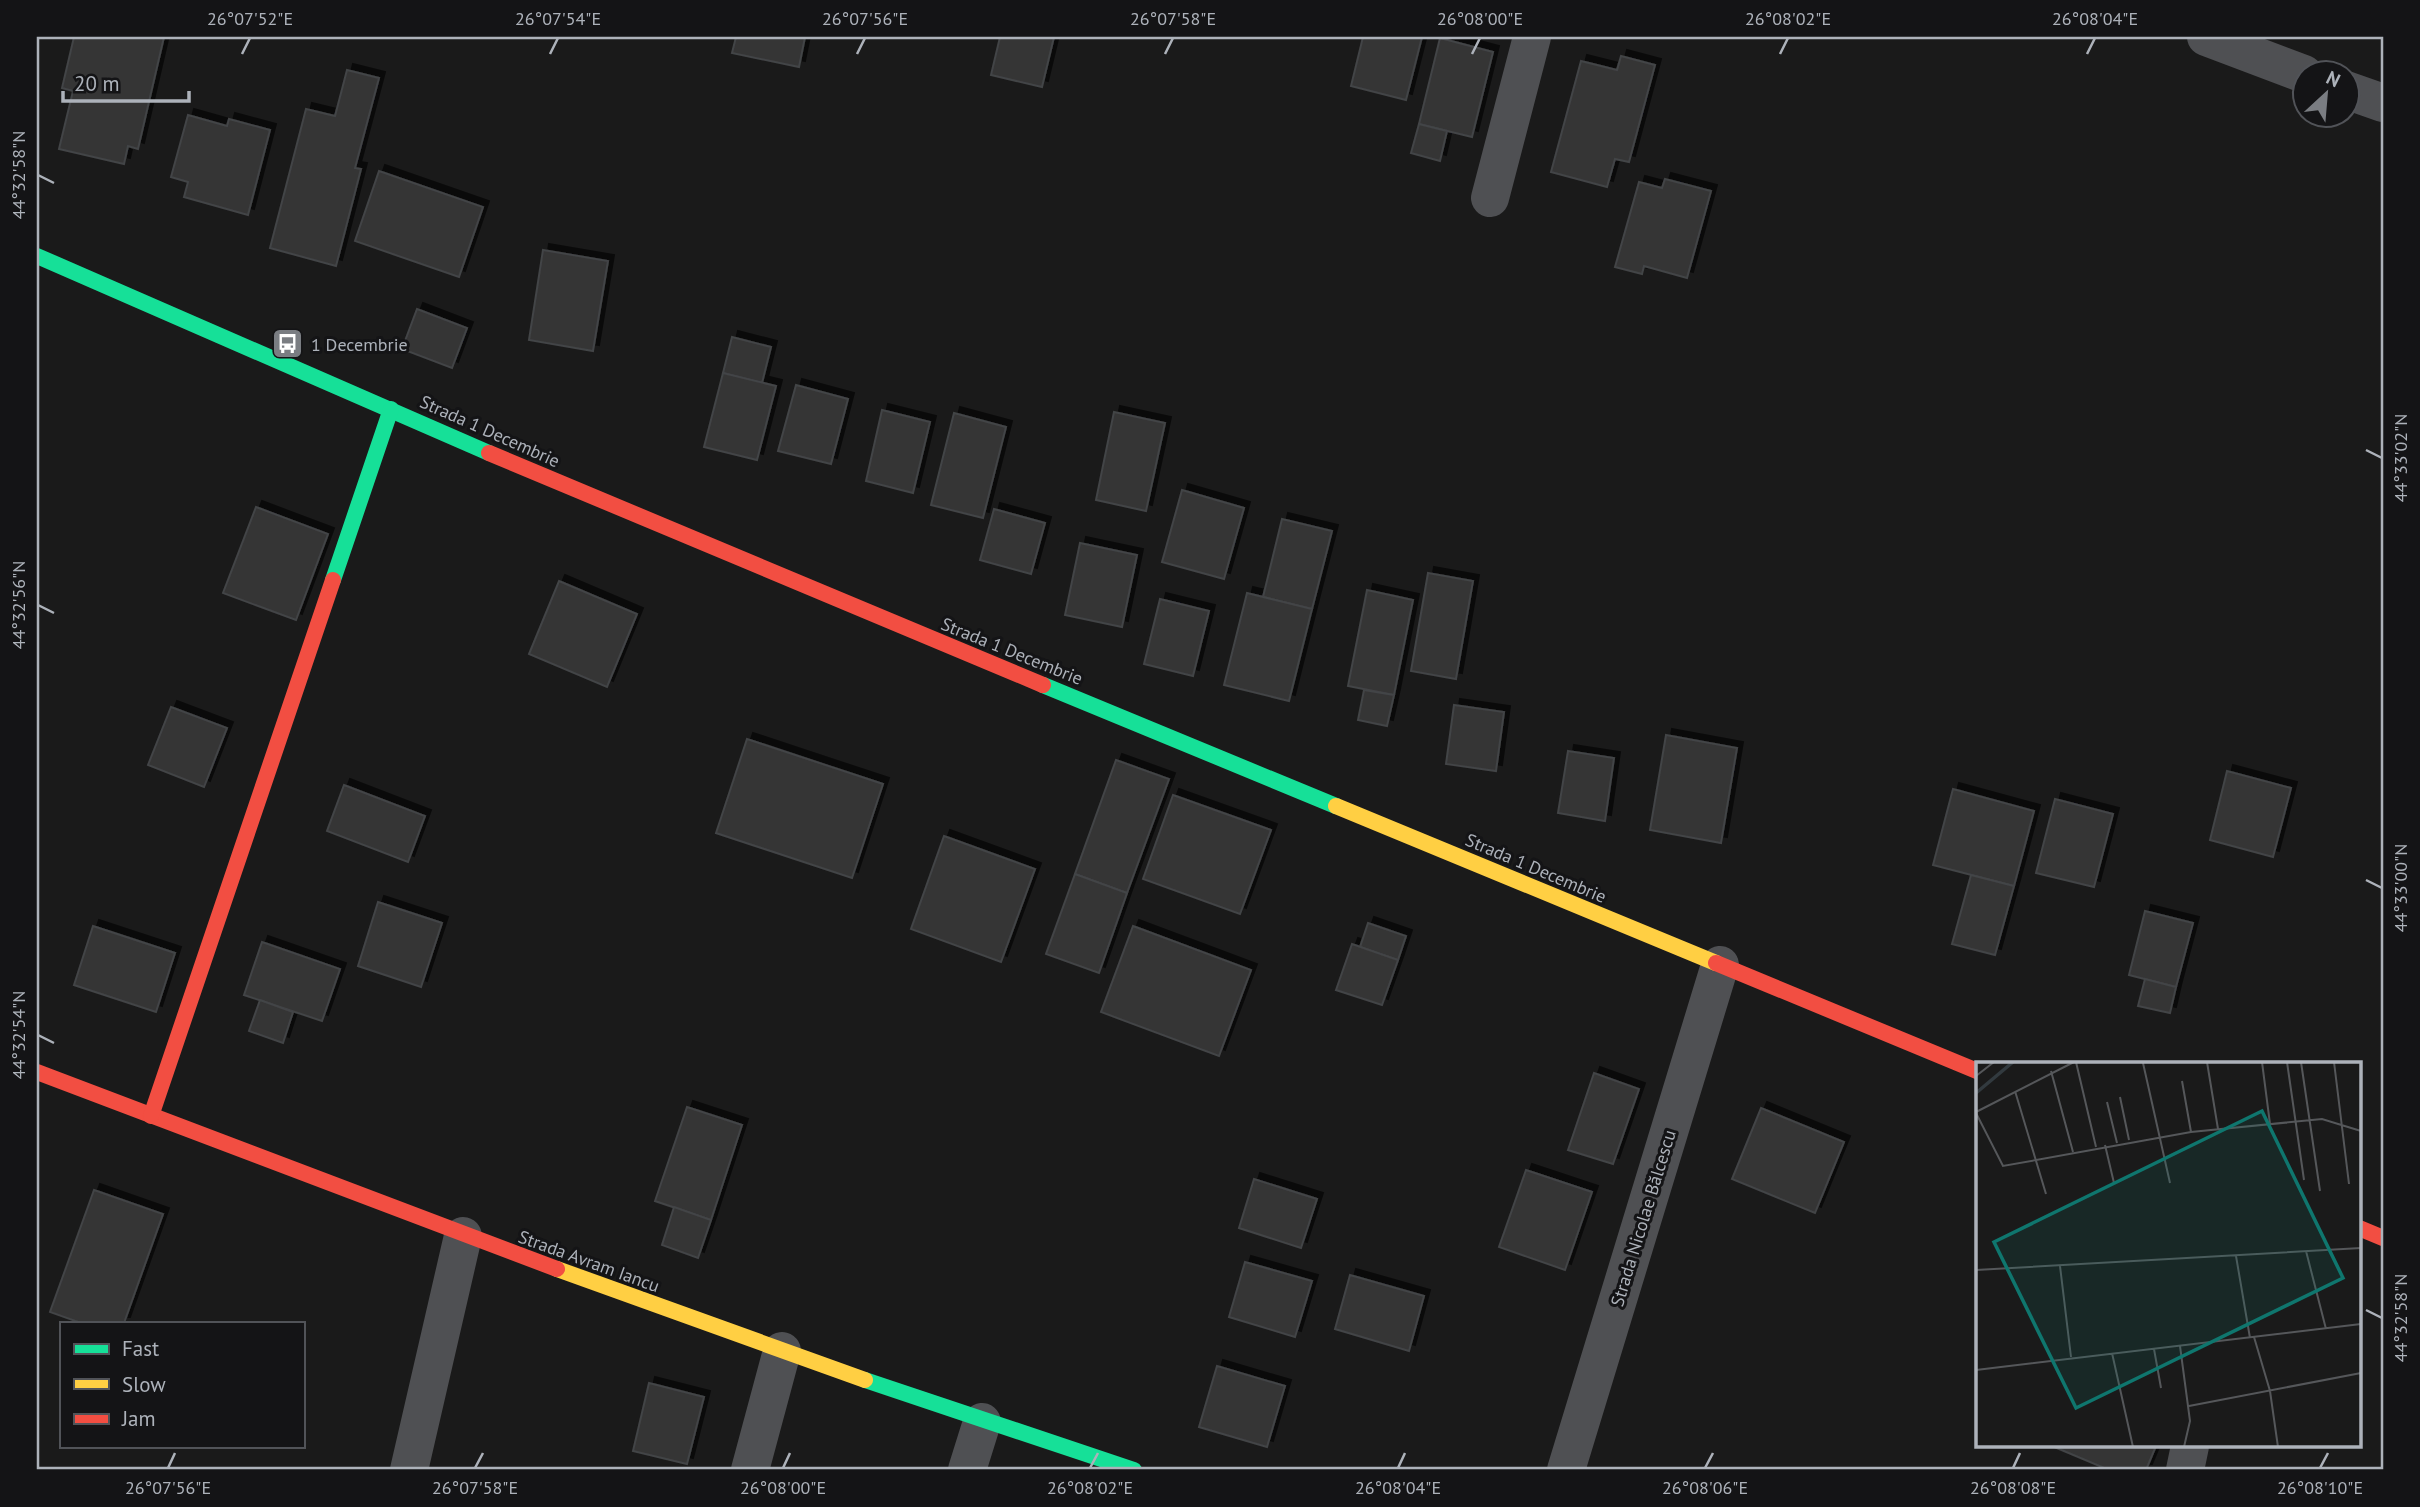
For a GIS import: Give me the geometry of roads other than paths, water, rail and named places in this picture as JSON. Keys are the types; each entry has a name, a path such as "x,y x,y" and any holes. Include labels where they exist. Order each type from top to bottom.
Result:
{"main road":[{"name":"Strada 1 Decembrie","path":"37,256 803,586 1976,1071"},
{"path":"151,1116 391,409"},
{"name":"Strada Avram Iancu","path":"37,1072 463,1236 982,1422 1134,1470"},
{"path":"2360,1228 2383,1238"}],"street":[{"path":"1490,198 1532,37"},
{"path":"2206,37 2290,68"},
{"path":"2360,95 2383,103"},
{"name":"Strada Nicolae Bălcescu","path":"1566,1470 1720,965"},
{"path":"410,1470 463,1236"},
{"path":"750,1470 782,1351"},
{"path":"967,1470 982,1422"},
{"path":"2185,1470 2190,1448"}],"place":[{"name":"1 Decembrie","path":"288,344"}]}
